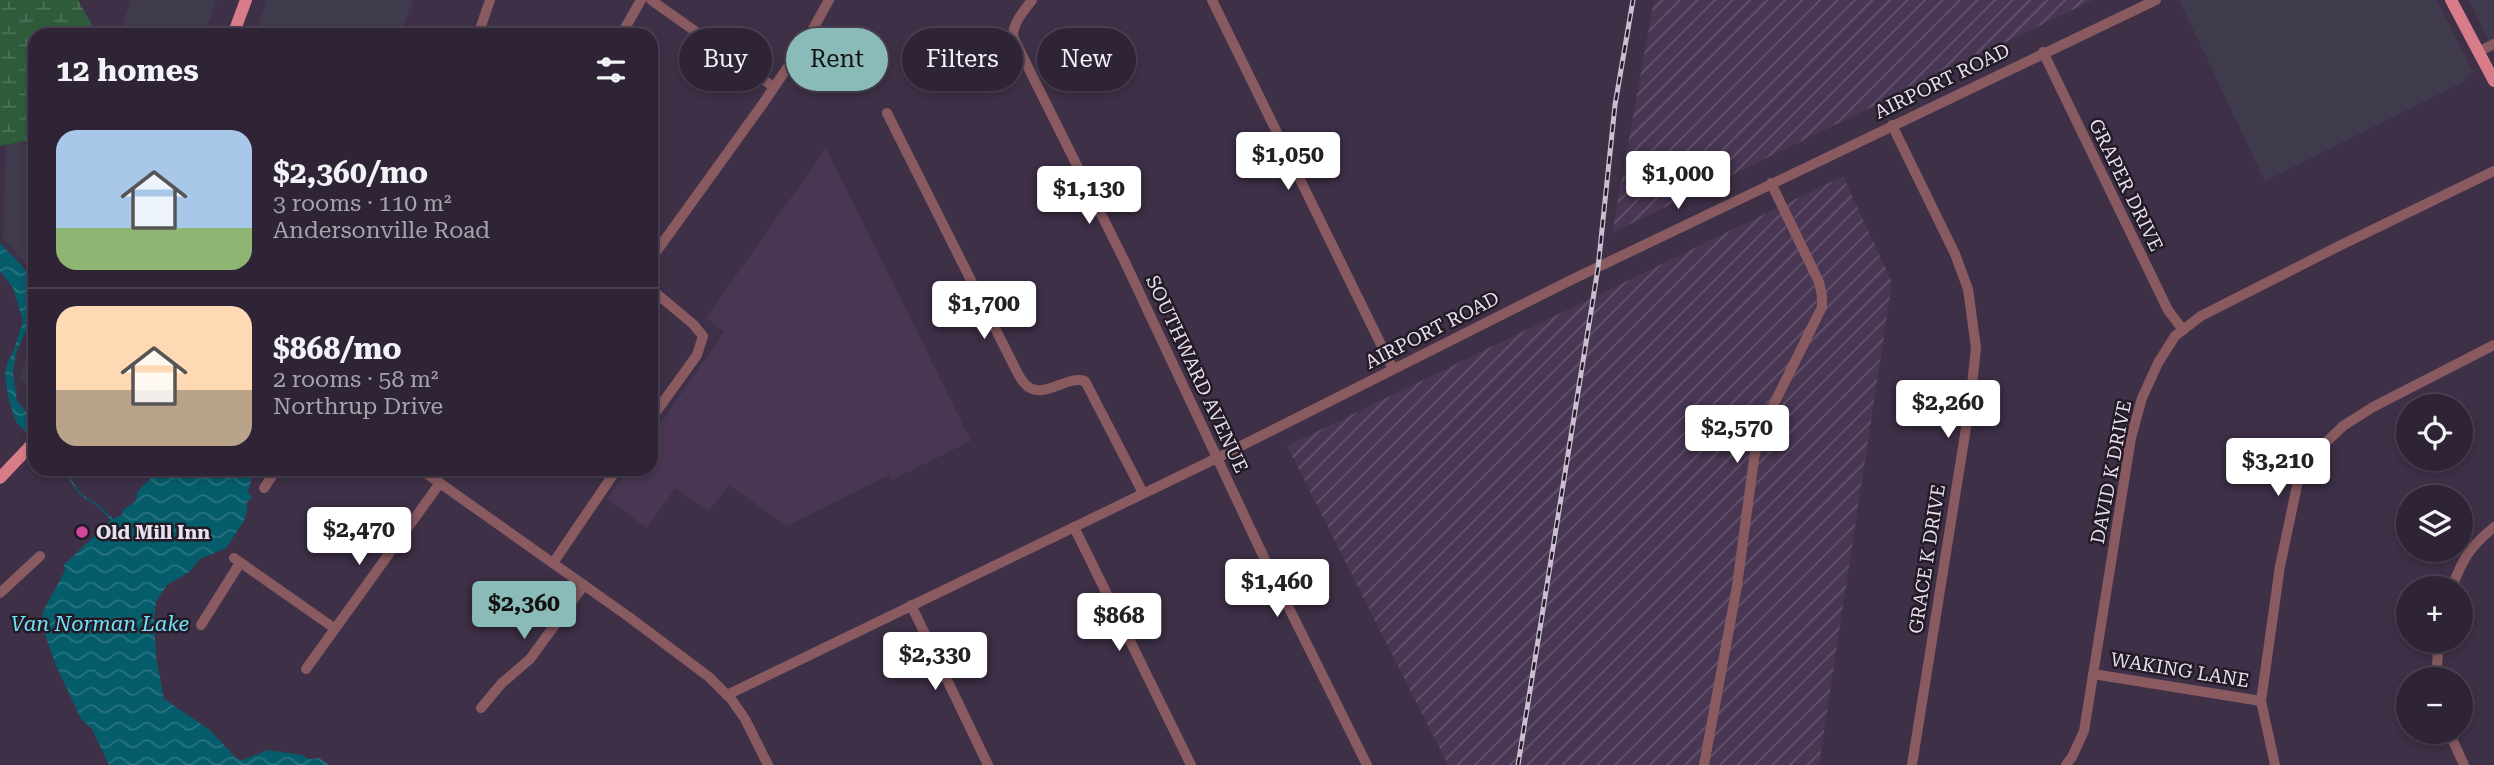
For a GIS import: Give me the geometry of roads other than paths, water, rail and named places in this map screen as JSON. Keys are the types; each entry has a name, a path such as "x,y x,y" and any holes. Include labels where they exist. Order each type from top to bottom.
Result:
{"main road":[{"path":"236,28 246,0"},
{"path":"2451,0 2494,81"},
{"path":"0,478 28,449"}],"street":[{"path":"480,28 490,0"},
{"path":"625,28 641,0"},
{"path":"650,0 774,87"},
{"path":"658,249 809,36 829,0"},
{"name":"SOUTHWARD AVENUE","path":"1032,0 1018,18 1013,37 1124,260 1367,765"},
{"path":"1212,0 1393,369"},
{"name":"AIRPORT ROAD","path":"727,695 1217,458 1771,183 2156,0"},
{"path":"2478,52 2494,44"},
{"name":"GRAPER DRIVE","path":"2043,52 2168,310 2183,330"},
{"path":"887,113 1025,384 1034,390 1042,391 1066,381 1085,381 1143,493"},
{"name":"GRACE K DRIVE","path":"1892,125 1963,272 1973,317 1976,348 1970,402 1912,765"},
{"name":"DAVID K DRIVE","path":"2066,765 2084,732 2131,438 2142,398 2158,363 2175,336 2219,306 2494,171"},
{"path":"1704,765 1737,586 1760,432 1822,307 1819,282 1771,183"},
{"path":"658,295 693,324 703,336 697,355 658,409"},
{"path":"2275,765 2261,701 2280,566 2298,481 2312,458 2343,426 2373,407 2494,345"},
{"path":"264,488 272,476"},
{"path":"430,476 709,677 745,719 768,765"},
{"path":"553,563 612,476"},
{"path":"306,669 440,483"},
{"path":"1074,527 1191,765"},
{"path":"2456,576 2462,559 2476,542 2494,527"},
{"path":"0,593 40,556"},
{"path":"201,625 237,561 334,628"},
{"path":"481,708 502,683 530,659 584,585"},
{"path":"911,606 988,765"},
{"name":"WAKING LANE","path":"2093,674 2261,701"},
{"path":"2454,744 2464,765"}],"water":[{"path":"0,243 28,274 28,327 16,352 13,373 17,401 28,414 28,434 16,422 5,375 23,321 13,288 0,271"},
{"name":"Van Norman Lake","path":"67,476 81,494 101,507 113,519 123,514 122,511 136,501 137,492 153,476 252,476 248,492 252,497 247,502 244,521 226,548 200,559 189,572 167,585 156,601 156,657 164,699 210,730 237,759 243,760 268,750 302,755 309,759 319,758 329,765 109,765 92,729 81,719 55,663 41,623 43,611 65,571 64,565 111,520 100,508 80,495"}],"railway":[{"path":"1518,765 1598,268 1615,105 1633,0"}],"place":[{"name":"Old Mill Inn","path":"82,532"}]}
